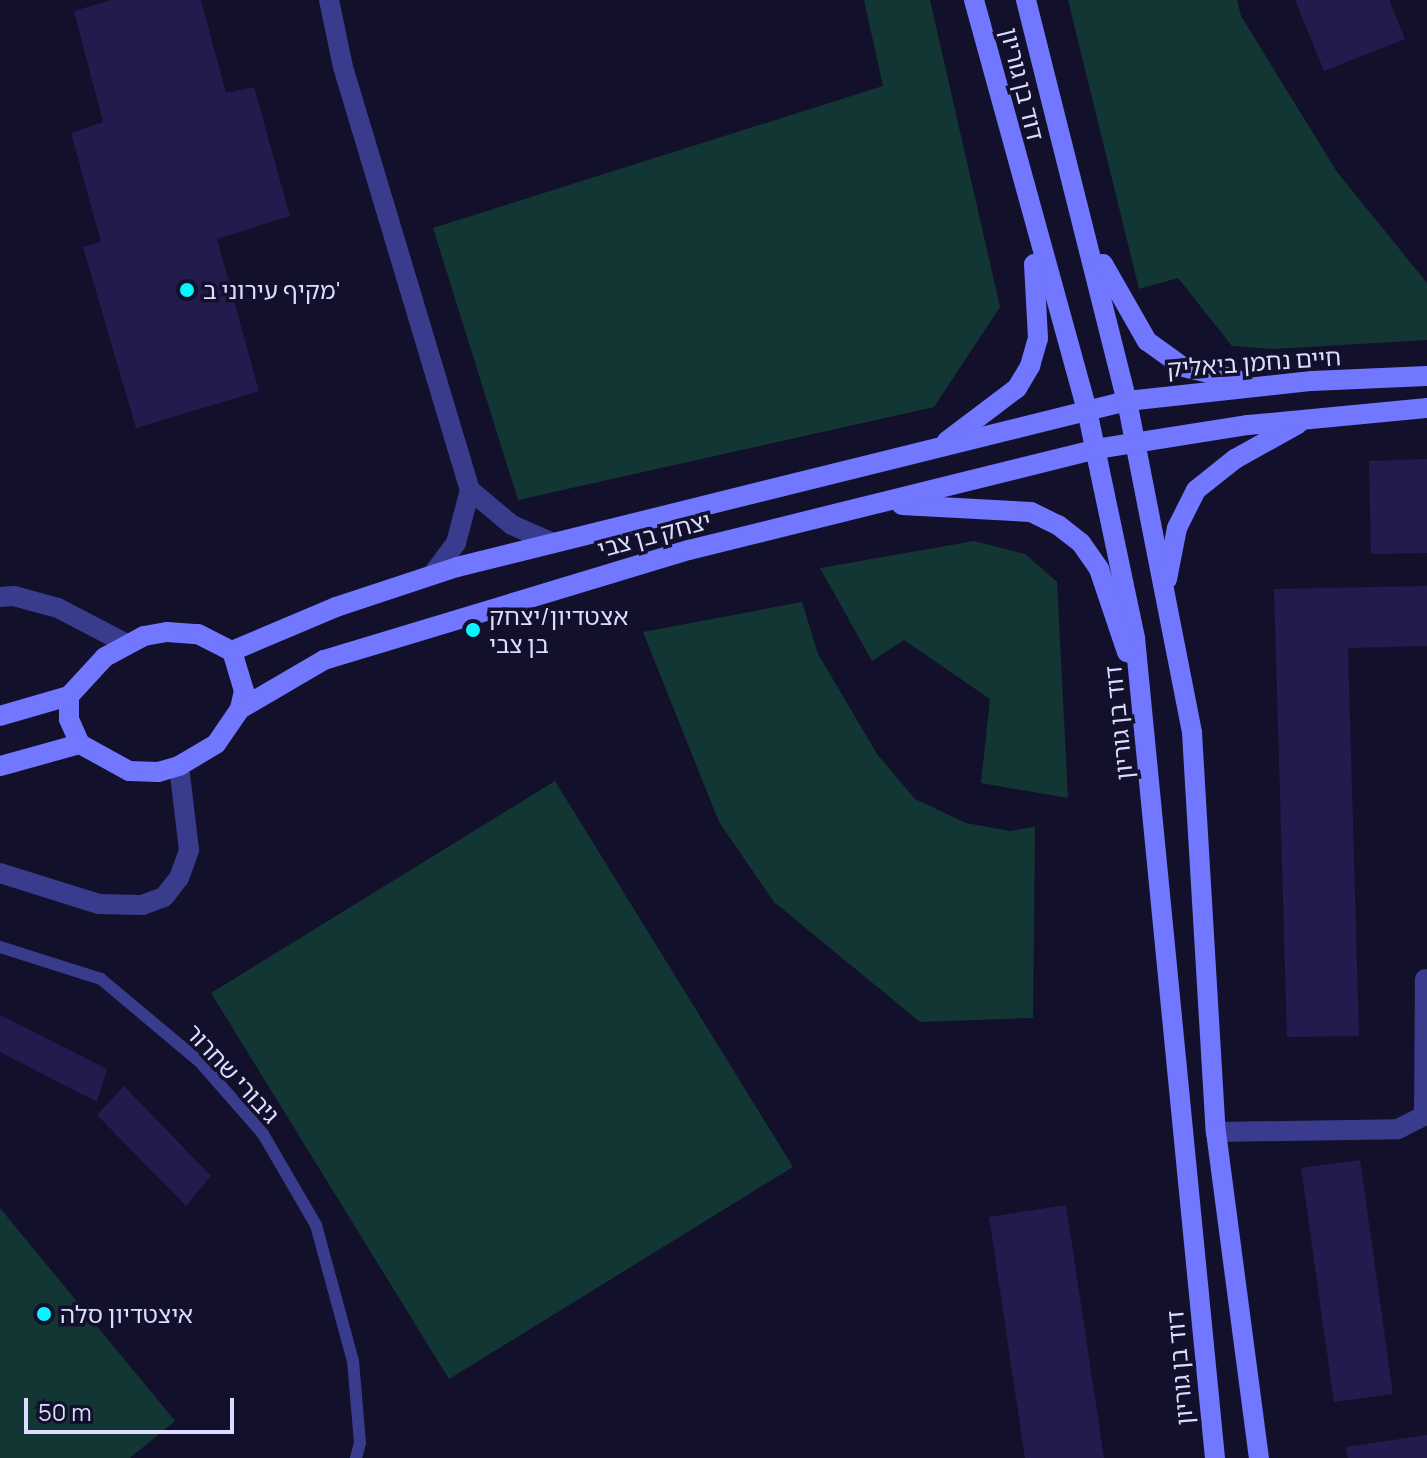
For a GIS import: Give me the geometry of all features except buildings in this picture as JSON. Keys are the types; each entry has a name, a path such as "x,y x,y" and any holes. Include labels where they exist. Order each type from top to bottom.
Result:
{"main road":[{"name":"דוד בן גוריון","path":"974,0 1023,191 1087,410 1135,638 1215,1458"},
{"name":"דוד בן גוריון","path":"1026,0 1127,401 1192,733 1216,1132 1259,1458"},
{"path":"938,448 1017,388 1030,366 1038,338 1037,285 1023,191"},
{"path":"1082,217 1128,315 1163,355 1208,375 1312,381"},
{"name":"חיים נחמן ביאליק","path":"1087,410 1127,401 1312,381 1427,376"},
{"path":"1096,449 1308,418 1427,408"},
{"name":"יצחק בן צבי","path":"232,651 432,575 1087,410"},
{"path":"1165,587 1177,528 1196,490 1235,459 1308,418"},
{"name":"יצחק בן צבי","path":"240,709 324,660 405,633 689,550 1096,449"},
{"path":"882,504 1031,512 1058,525 1081,543 1099,569 1142,695"},
{"path":"167,632 198,634 232,651 244,691 240,709 216,744 179,766 129,771 80,744 69,719 69,696 84,675 127,644 167,632"},
{"path":"0,716 69,696"},
{"path":"0,766 80,744"}],"street":[{"path":"329,0 343,67 470,490 456,543 432,575"},
{"path":"470,490 512,525 553,543"},
{"path":"0,597 14,596 58,608 127,644"},
{"path":"0,873 99,904 142,905 164,897 179,878 189,850 179,766"},
{"path":"1216,1132 1398,1129 1424,1116 1425,979"}],"lane":[{"name":"גיבורי שחרור","path":"0,947 101,979 200,1062 263,1134 316,1225 353,1361 360,1443 356,1458"}],"green space":[{"path":"864,0 930,0 1000,307 934,407 518,500 433,228 883,86"},
{"path":"1068,0 1237,0 1241,16 1337,172 1427,283 1427,340 1272,349 1232,346 1178,278 1139,289"},
{"path":"974,541 1025,554 1057,582 1068,798 981,783 990,699 904,640 872,661 820,568"},
{"path":"802,602 818,654 877,754 915,799 966,823 1010,831 1035,827 1033,1018 920,1022 774,902 719,822 643,632"},
{"path":"555,781 793,1167 449,1379 211,993"},
{"name":"איצטדיון סלה","path":"0,1208 175,1421 130,1458 0,1458"}],"place":[{"name":"מקיף עירוני ב'","path":"187,290"},
{"name":"אצטדיון/יצחק בן צבי","path":"473,630"},
{"name":"איצטדיון סלה","path":"44,1314"}]}
